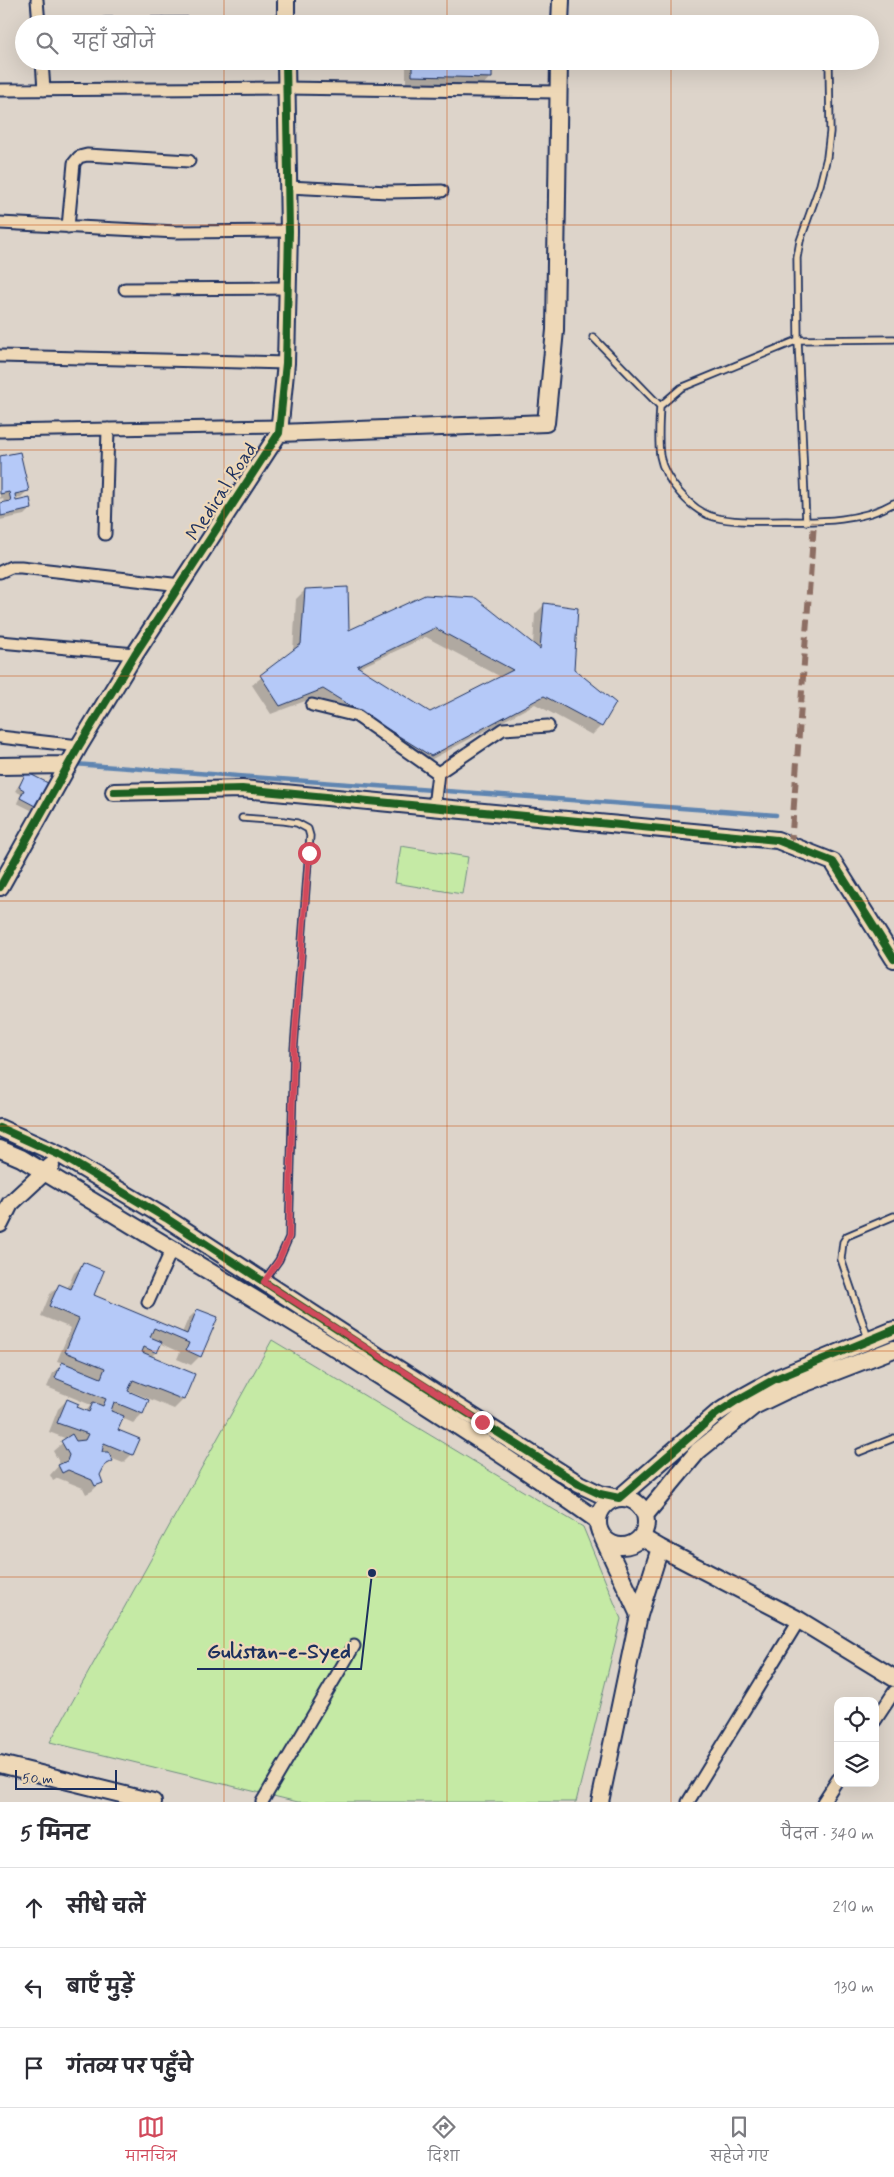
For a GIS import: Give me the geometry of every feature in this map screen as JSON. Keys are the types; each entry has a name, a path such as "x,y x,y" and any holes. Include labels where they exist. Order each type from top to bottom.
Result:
{"street":[{"path":"37,0 38,15"},
{"path":"286,0 286,15"},
{"path":"560,15 561,0"},
{"path":"43,70 44,90"},
{"name":"Medical Road","path":"0,887 67,766 135,654 280,429 286,364 289,231 286,70"},
{"path":"0,431 108,428 280,429 546,423 555,330 559,70"},
{"path":"0,90 287,88 558,92"},
{"path":"68,227 74,163 79,157 87,155 127,156 189,161"},
{"path":"288,187 388,192 442,191"},
{"path":"0,223 177,232 289,231"},
{"path":"125,289 287,288"},
{"path":"0,356 286,364"},
{"path":"105,534 108,428"},
{"path":"0,572 11,567 21,567 181,584"},
{"path":"0,642 135,654"},
{"path":"312,706 357,716 438,773"},
{"path":"434,807 438,773 503,728 548,726"},
{"path":"0,737 79,746"},
{"path":"0,766 67,766"},
{"path":"114,792 242,789 777,840 833,862 894,959"},
{"path":"0,1128 62,1156 166,1218 579,1484 600,1494 630,1499 637,1504 645,1515 646,1524 641,1537 636,1542 621,1547 614,1546 603,1538"},
{"path":"0,1149 44,1172 172,1249 472,1436 597,1520"},
{"path":"0,1224 10,1204 62,1156"},
{"path":"148,1302 172,1249"},
{"path":"639,1615 598,1528 597,1520 605,1505 619,1498 716,1414 739,1399 775,1379 894,1330"},
{"path":"645,1515 698,1451 754,1406 785,1390 894,1349"},
{"path":"472,1436 482,1422"},
{"path":"641,1537 799,1620 894,1678"},
{"path":"600,1802 639,1615 660,1548"},
{"path":"688,1802 799,1620"},
{"path":"262,1802 354,1646"},
{"path":"879,1715 894,1692"},
{"path":"0,1764 116,1798 152,1802"},
{"path":"823,1802 834,1785"}],"lane":[{"path":"806,522 798,340 797,258 800,241 820,185 827,157 830,132 829,70"},
{"path":"593,337 660,406 660,457 670,479 694,507 713,517 734,520 825,522 883,509 894,503"},
{"path":"660,406 681,388 798,340 894,339"},
{"path":"242,818 297,823 308,829 310,836 294,1048 289,1237 279,1260 264,1282"},
{"path":"869,1340 841,1259 843,1242 847,1236 894,1216"},
{"path":"859,1452 894,1438"}],"green space":[{"path":"401,846 468,857 462,894 395,883"},
{"path":"272,1340 583,1527 621,1619 576,1802 298,1802 50,1742"}],"building":[{"path":"412,70 492,70 492,78 412,76"},
{"path":"20,452 29,491 15,494 16,501 30,498 32,509 1,516 0,503 11,501 9,492 0,494 0,456"},
{"path":"348,587 349,630 425,595 476,598 540,649 544,603 578,608 574,669 616,703 602,727 544,696 431,756 323,689 280,706 260,675 301,644 305,589","holes":["435,628 513,670 430,712 357,666"]},
{"path":"26,772 48,783 37,807 20,798 24,790 19,787"},
{"path":"83,1262 104,1271 94,1295 187,1334 197,1309 218,1317 201,1357 186,1350 189,1343 154,1328 150,1337 162,1342 157,1353 144,1347 142,1352 195,1374 184,1400 133,1380 128,1391 149,1400 143,1414 114,1402 111,1411 124,1416 118,1430 140,1439 133,1455 104,1443 102,1452 108,1452 113,1461 105,1465 100,1475 103,1483 95,1486 92,1480 68,1470 62,1473 58,1465 67,1461 69,1455 61,1441 72,1434 76,1441 85,1440 88,1434 57,1423 67,1399 79,1404 77,1407 89,1412 93,1402 103,1406 106,1399 55,1378 62,1362 101,1378 105,1368 65,1352 79,1319 49,1306 59,1284 71,1289"}],"waterway":[{"path":"74,764 776,815"}],"marked path":[{"path":"791,846 814,522"}],"cycle path":[{"path":"0,887 79,746 135,654 279,433 286,363 289,231 286,70"},
{"path":"114,792 242,789 777,840 833,862 894,959"},
{"path":"0,1128 62,1156 166,1218 387,1362 579,1484 600,1494 619,1498 716,1414 739,1399 775,1379 894,1330"}],"place":[{"name":"Gulistan-e-Syed","path":"372,1573"}],"route":[{"path":"309,853 294,1048 289,1237 279,1260 264,1282 482,1422"}]}
